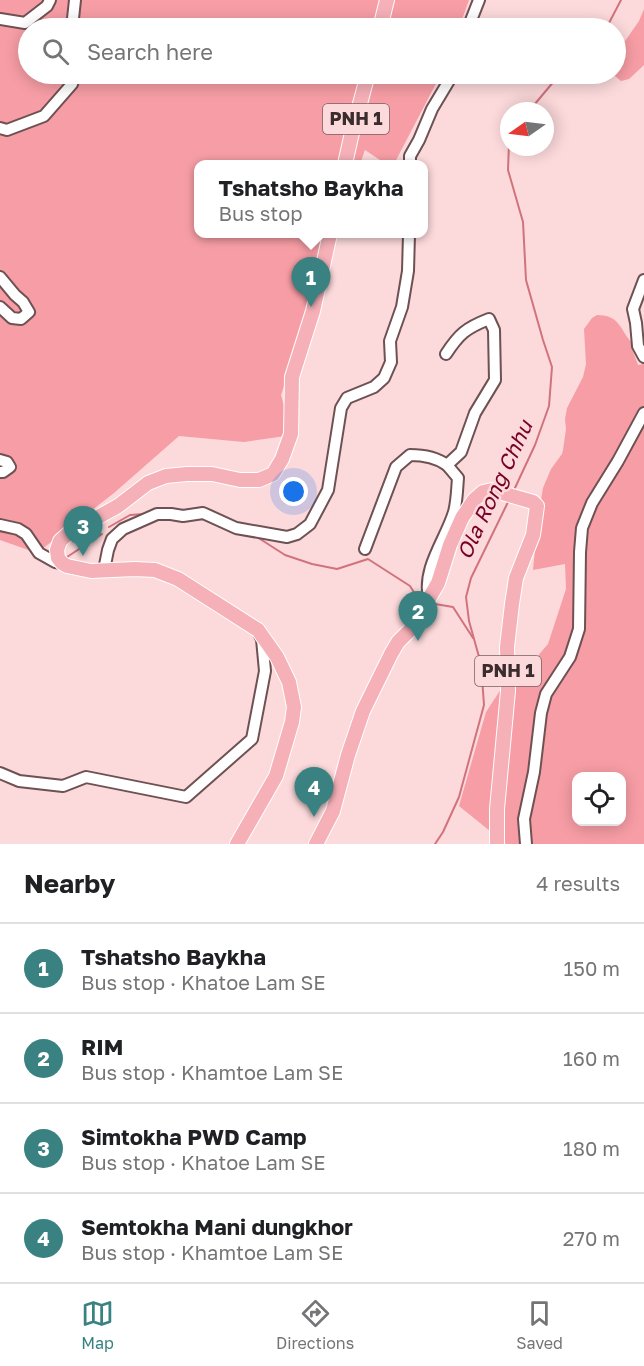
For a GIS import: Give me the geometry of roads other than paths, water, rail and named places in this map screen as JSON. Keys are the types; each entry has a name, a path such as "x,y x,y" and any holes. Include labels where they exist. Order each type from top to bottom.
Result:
{"main road":[{"path":"382,18 387,0"},
{"name":"PNH 1","path":"346,160 365,84"},
{"path":"237,844 276,776 292,722 294,707 289,682 277,657 258,630 178,579 155,570 80,569 62,563 58,558 57,550 60,541 69,533 118,506 148,483 166,476 212,474 240,480 259,480 273,474 282,459 291,434 292,377 313,311 329,238"},
{"name":"PNH 1","path":"316,844 333,811 363,711 391,654 412,628 438,583 450,545 462,518 474,500 483,492 492,490 533,502 537,506 533,535 516,578 507,647 508,691 497,809 497,844"}],"street":[{"path":"31,18 50,0"},
{"path":"73,18 75,0"},
{"path":"472,18 479,0"},
{"path":"0,19 18,22"},
{"path":"0,128 7,130 44,116 72,84"},
{"path":"410,160 432,109 447,84"},
{"path":"104,570 112,539 123,529 157,514 183,516 203,513 236,528 287,537 297,534 310,524 328,490 341,408 347,398 374,387 384,378 391,362 390,341 402,307 408,271 409,238"},
{"path":"0,276 23,302 28,312 21,320 12,318 0,307"},
{"path":"644,280 633,309 644,357"},
{"path":"446,354 458,337 473,325 489,319 494,330 495,380 475,413 461,452 447,465"},
{"path":"526,844 524,819 534,772 541,713 546,694 570,657 579,629 582,528 592,503 644,413"},
{"path":"365,549 396,467 410,454 439,460 447,465 458,478 455,510 431,568 427,591 429,598"},
{"path":"0,460 7,462 10,467 0,472"},
{"path":"0,525 18,529 26,534 39,552 54,562 62,563"},
{"path":"0,773 19,782 63,786 86,777 186,797 252,739 265,671 262,639 258,630"}],"waterway":[{"name":"Ola Rong Chhu","path":"612,18 621,0"},
{"name":"Ola Rong Chhu","path":"537,102 552,84"},
{"name":"Ola Rong Chhu","path":"509,156 508,170 523,222 526,280 552,367 549,406 535,445 514,490"},
{"name":"Ola Rong Chhu","path":"435,844 459,797 484,705 481,664 469,621 466,597 471,578 509,500"},
{"path":"109,527 130,515 145,514"},
{"path":"64,559 102,534"},
{"path":"257,537 285,555 337,569 368,559 410,586 420,602"},
{"path":"435,604 453,607 473,638"}],"place":[{"name":"Tshatsho Baykha","path":"311,307"},
{"name":"Simtokha PWD Camp","path":"83,556"},
{"name":"RIM","path":"418,641"},
{"name":"Semtokha Mani dungkhor","path":"314,817"}]}
